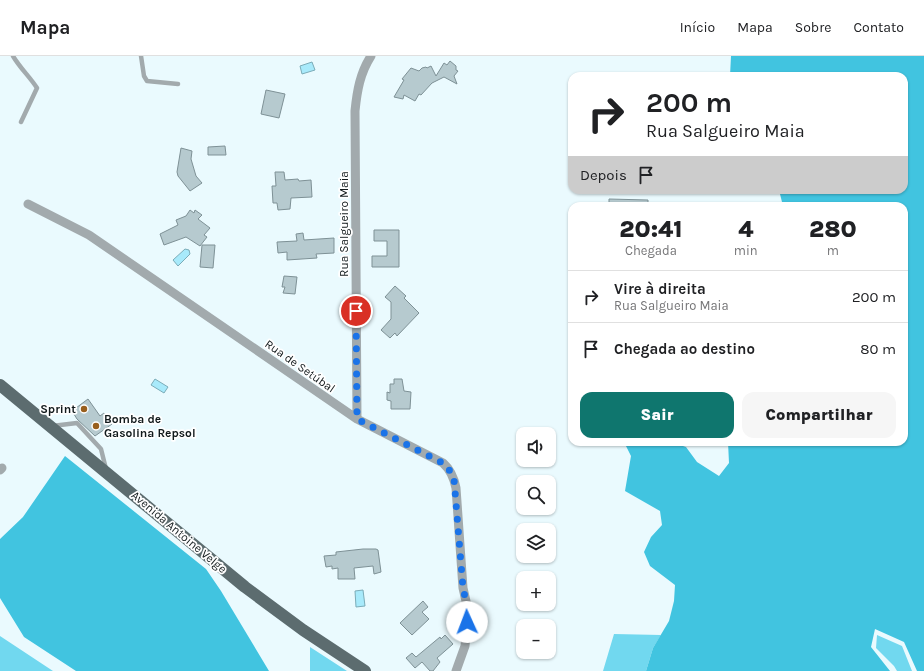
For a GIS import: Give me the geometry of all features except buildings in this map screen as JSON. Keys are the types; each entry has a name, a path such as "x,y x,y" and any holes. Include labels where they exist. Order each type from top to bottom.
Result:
{"main road":[{"name":"Avenida Antoine Velge","path":"0,385 245,587 303,630 365,671"}],"street":[{"name":"Rua Salgueiro Maia","path":"357,419 355,111 362,74 371,56"},
{"name":"Rua de Setúbal","path":"28,204 89,235 357,419 443,463 451,472 454,479 463,588 468,610 465,646 456,671"}],"lane":[{"path":"13,56 18,65 37,88 21,122"},
{"path":"141,56 144,76 147,81 178,84"},
{"path":"51,426 77,423 101,449 107,472"}],"shaded area":[{"path":"731,56 924,56 924,671 917,671 904,642 875,629 871,647 890,671 646,671 653,648 669,621 674,601 675,585 650,566 644,552 651,537 662,525 660,511 625,491 631,456 626,446 683,446 686,447 697,462 719,476 729,463 728,446 908,446 908,202 782,202 780,194 908,194 908,72 730,72"},
{"path":"312,62 315,70 302,74 300,66"},
{"path":"185,249 189,250 190,254 178,266 173,260"},
{"path":"155,379 168,387 164,393 151,385"},
{"path":"65,456 206,569 221,591 269,671 76,671 24,637 0,598 0,539 23,517"},
{"path":"363,590 365,606 356,607 355,591"},
{"path":"614,634 661,635 653,648 646,671 603,671"},
{"path":"877,635 902,646 912,671 897,671 876,648"},
{"path":"0,636 53,671 0,671"},
{"path":"310,647 347,671 310,671"}],"place":[{"name":"Sprint","path":"84,409"},
{"name":"Bomba de Gasolina Repsol","path":"96,426"}],"route":[{"path":"356,311 357,419 443,463 448,467 454,479 456,488 463,588 468,610 467,622"}]}
